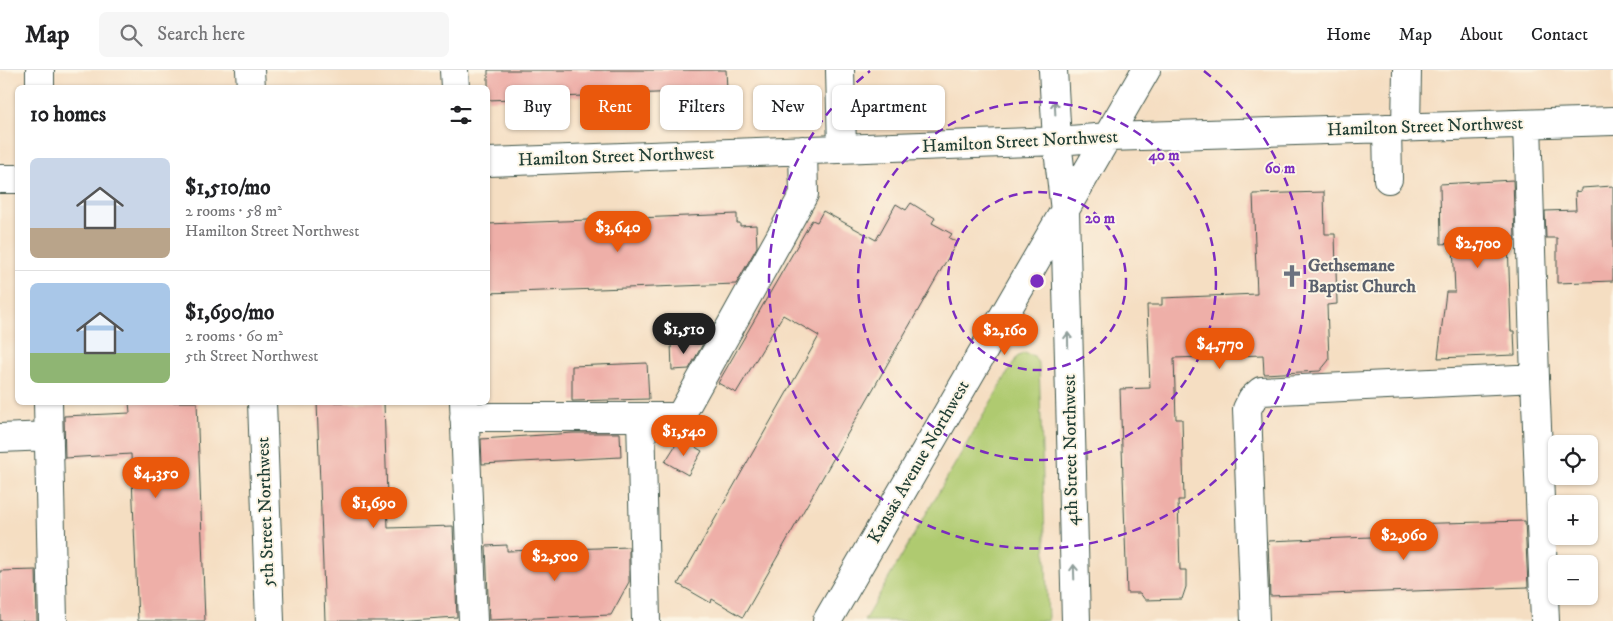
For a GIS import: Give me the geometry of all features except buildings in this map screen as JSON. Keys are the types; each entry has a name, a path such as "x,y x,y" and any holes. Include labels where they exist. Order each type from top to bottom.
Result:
{"street":[{"path":"40,70 40,85"},
{"path":"250,70 251,85"},
{"path":"454,70 455,85"},
{"path":"840,70 842,149"},
{"name":"4th Street Northwest","path":"1053,70 1056,141 1065,211 1076,621"},
{"name":"Kansas Avenue Northwest","path":"827,621 1109,137 1146,70"},
{"path":"1388,180 1407,70"},
{"name":"Hamilton Street Northwest","path":"490,162 1056,141 1109,137 1613,121"},
{"path":"1527,124 1545,621"},
{"path":"473,621 464,410 680,417 804,194 803,150"},
{"path":"0,179 15,178"},
{"path":"1256,621 1247,409 1252,398 1261,391 1535,378"},
{"path":"48,405 53,621"},
{"name":"5th Street Northwest","path":"262,405 270,621"},
{"path":"641,417 646,621"},
{"path":"0,438 49,436"}],"green space":[{"path":"1024,353 1034,356 1039,365 1048,621 864,621 1017,357"}],"place":[{"name":"Gethsemane Baptist Church","path":"1292,276"}]}
